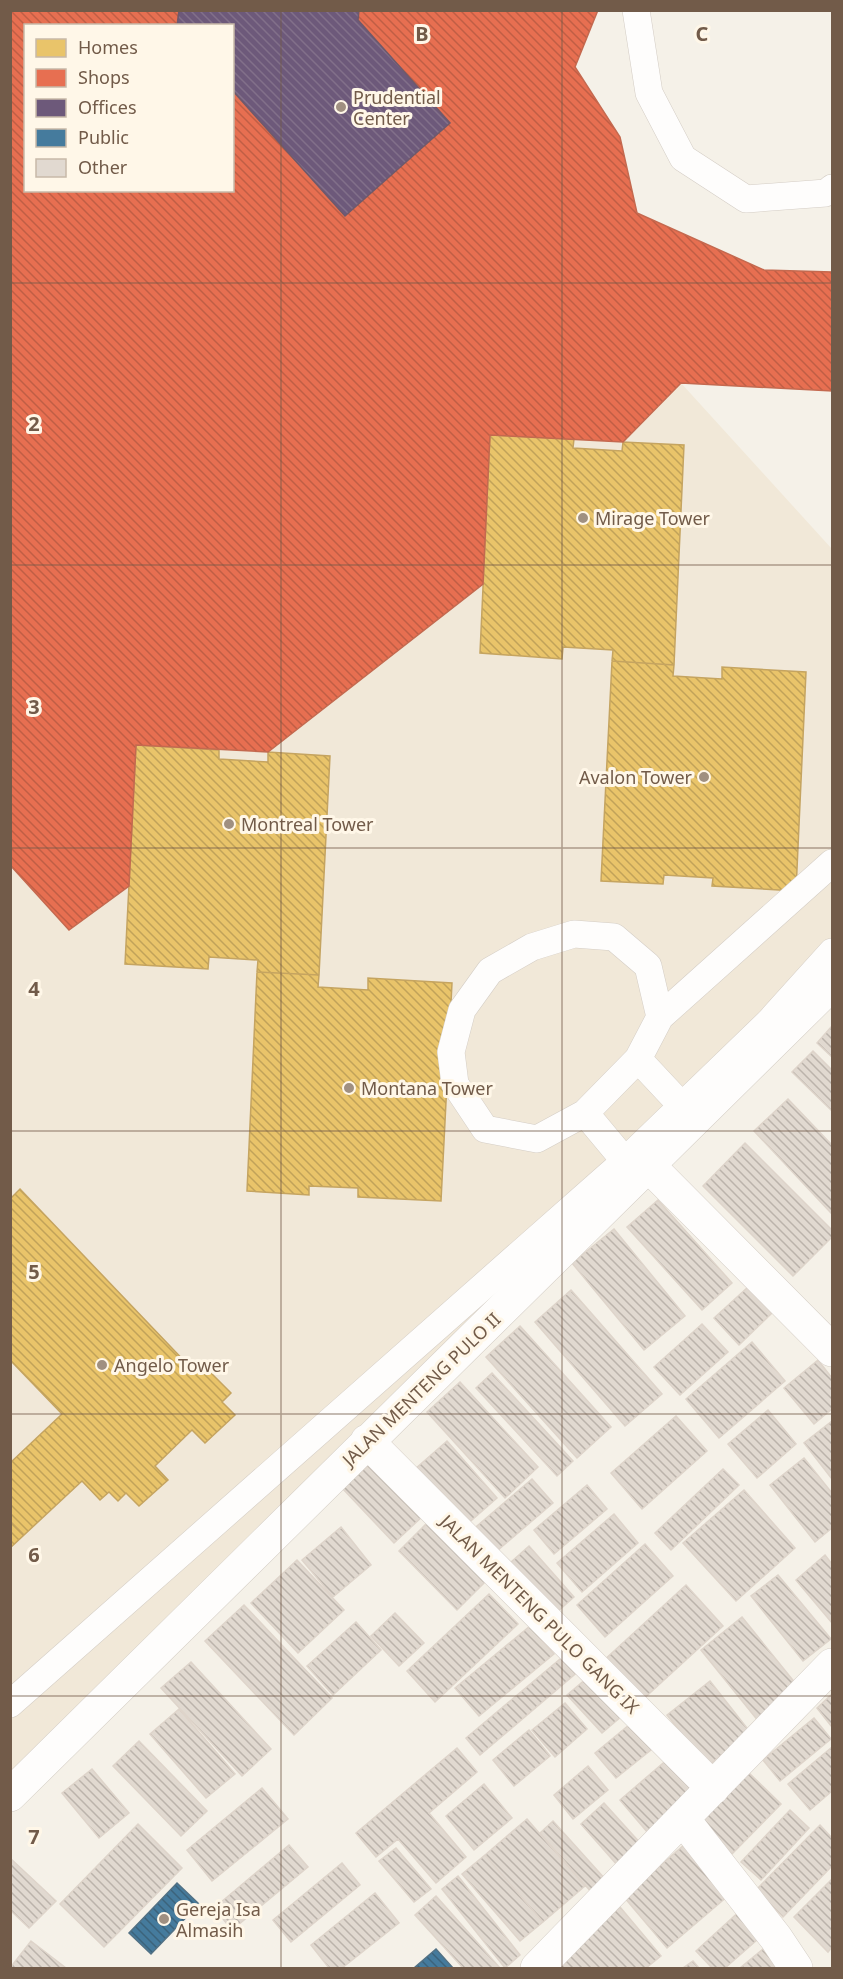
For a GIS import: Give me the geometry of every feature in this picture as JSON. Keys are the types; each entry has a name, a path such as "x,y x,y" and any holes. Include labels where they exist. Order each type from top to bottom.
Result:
{"street":[{"name":"JALAN MENTENG PULO II","path":"10,1795 367,1441 637,1164 832,984"},
{"path":"637,1164 832,1350"},
{"name":"JALAN MENTENG PULO GANG IX","path":"367,1441 713,1788"},
{"path":"539,1968 832,1665"},
{"path":"683,1819 776,1938 796,1968"}],"lane":[{"path":"636,10 649,93 683,158 746,199 826,193 832,188"},
{"path":"660,1017 648,966 614,936 574,934 532,947 490,971 462,1010 451,1052 455,1084 485,1129 537,1139 585,1113 638,1059 660,1017 832,862"},
{"path":"10,1704 637,1164 682,1106 769,1023 832,952"},
{"path":"638,1059 682,1106"},
{"path":"585,1113 637,1164"}],"shaded area":[{"path":"681,383 832,549 832,970 10,1773 10,865 69,930 129,886 136,745 268,752 483,584 490,435"}],"building: Homes":[{"name":"Mirage Tower","path":"490,435 574,439 573,448 622,451 623,442 684,445 674,665 612,661 613,650 563,647 562,659 480,653"},
{"name":"Avalon Tower","path":"612,661 674,665 673,676 722,679 722,667 806,672 796,891 712,886 713,878 664,875 663,884 601,881"},
{"name":"Montreal Tower","path":"136,745 219,750 219,759 268,762 268,752 330,756 319,975 257,972 258,960 209,957 208,969 125,964"},
{"name":"Montana Tower","path":"257,972 319,975 318,987 368,990 368,978 452,983 441,1201 358,1197 358,1188 309,1186 309,1195 247,1191"},
{"name":"Angelo Tower","path":"20,1189 191,1368 199,1361 231,1393 222,1402 235,1415 205,1443 192,1430 155,1466 168,1480 139,1506 126,1493 118,1501 109,1492 100,1500 82,1481 24,1535 10,1521 10,1463 62,1414 10,1360 10,1199"},
{"path":"10,1521 24,1535 10,1548"}],"building: Shops":[{"path":"10,10 598,10 575,67 620,137 637,213 764,270 832,272 832,391 681,383 623,442 490,435 483,584 268,752 136,745 129,886 69,930 10,865"}],"building: Offices":[{"name":"Prudential Center","path":"179,10 359,10 358,20 450,123 345,216 234,92 234,24 177,24"}],"building: Public":[{"name":"Gereja Isa Almasih","path":"177,1883 199,1904 151,1954 129,1933"},
{"path":"436,1949 453,1968 414,1968"}],"building: Other":[{"path":"832,1026 832,1057 817,1043"},
{"path":"813,1051 832,1070 832,1111 792,1072"},
{"path":"788,1099 832,1145 832,1214 754,1131"},
{"path":"745,1143 832,1230 832,1237 793,1276 703,1186"},
{"path":"658,1200 732,1283 702,1310 627,1227"},
{"path":"614,1229 685,1316 644,1350 572,1263"},
{"path":"748,1287 772,1313 739,1345 714,1318"},
{"path":"571,1290 662,1394 625,1426 535,1322"},
{"path":"702,1324 728,1352 680,1395 654,1367"},
{"path":"520,1326 611,1427 577,1458 486,1357"},
{"path":"752,1342 785,1381 719,1438 686,1399"},
{"path":"818,1360 832,1378 832,1409 814,1424 784,1388"},
{"path":"492,1373 573,1461 557,1476 476,1388"},
{"path":"460,1382 538,1467 505,1498 427,1412"},
{"path":"768,1410 796,1444 757,1478 728,1444"},
{"path":"676,1416 707,1451 642,1509 611,1473"},
{"path":"832,1421 832,1479 804,1443"},
{"path":"447,1441 497,1498 465,1526 415,1469"},
{"path":"804,1458 832,1493 832,1528 815,1542 770,1485"},
{"path":"373,1460 424,1515 394,1543 343,1489"},
{"path":"723,1469 739,1485 671,1550 655,1533"},
{"path":"532,1479 553,1503 491,1556 470,1532"},
{"path":"587,1485 607,1509 554,1554 534,1530"},
{"path":"744,1490 795,1548 736,1601 683,1543"},
{"path":"614,1514 638,1543 582,1592 557,1563"},
{"path":"431,1519 489,1578 457,1610 399,1551"},
{"path":"341,1527 371,1565 333,1597 302,1560"},
{"path":"645,1544 673,1576 605,1637 577,1605"},
{"path":"529,1546 574,1597 547,1621 502,1570"},
{"path":"825,1555 832,1564 832,1623 796,1580"},
{"path":"297,1560 344,1610 298,1653 251,1603"},
{"path":"778,1575 831,1639 803,1661 751,1596"},
{"path":"686,1585 723,1626 639,1703 602,1662"},
{"path":"489,1594 518,1624 435,1702 407,1671"},
{"path":"244,1605 332,1698 294,1735 205,1641"},
{"path":"395,1613 424,1643 399,1666 371,1636"},
{"path":"742,1617 800,1689 759,1722 701,1650"},
{"path":"356,1622 381,1650 333,1695 307,1666"},
{"path":"530,1626 554,1654 479,1716 455,1688"},
{"path":"566,1654 580,1670 480,1755 466,1738"},
{"path":"191,1662 271,1749 242,1776 161,1688"},
{"path":"587,1678 622,1716 602,1733 567,1695"},
{"path":"710,1681 750,1732 708,1766 667,1715"},
{"path":"832,1694 832,1727 817,1708"},
{"path":"565,1703 587,1729 555,1757 532,1730"},
{"path":"179,1709 235,1774 206,1798 150,1734"},
{"path":"814,1718 831,1739 780,1781 763,1760"},
{"path":"635,1720 656,1746 616,1778 595,1753"},
{"path":"529,1730 550,1756 514,1786 493,1760"},
{"path":"139,1741 207,1811 181,1836 113,1766"},
{"path":"832,1747 832,1791 810,1810 788,1784"},
{"path":"457,1748 477,1772 429,1813 466,1857 436,1883 398,1839 376,1857 356,1833"},
{"path":"669,1758 698,1792 648,1833 620,1800"},
{"path":"588,1766 608,1790 573,1819 554,1795"},
{"path":"92,1769 129,1813 99,1838 62,1793"},
{"path":"748,1772 781,1804 732,1854 700,1822"},
{"path":"484,1784 512,1818 474,1850 446,1816"},
{"path":"262,1788 288,1819 212,1881 187,1850"},
{"path":"604,1803 642,1845 618,1866 581,1824"},
{"path":"790,1810 809,1828 761,1880 741,1862"},
{"path":"527,1819 585,1886 543,1922 485,1855"},
{"path":"553,1821 606,1880 592,1893 540,1833"},
{"path":"138,1824 182,1868 104,1947 60,1904"},
{"path":"820,1825 832,1838 832,1866 783,1917 756,1890"},
{"path":"692,1838 735,1890 667,1948 624,1897"},
{"path":"289,1845 308,1867 232,1930 214,1908"},
{"path":"396,1848 431,1889 414,1902 379,1861"},
{"path":"485,1855 543,1922 520,1941 462,1874"},
{"path":"10,1858 56,1901 29,1928 10,1910"},
{"path":"342,1863 360,1885 291,1942 273,1920"},
{"path":"458,1876 520,1955 505,1968 442,1889"},
{"path":"832,1879 832,1947 828,1952 794,1917"},
{"path":"375,1893 399,1923 342,1968 329,1968 311,1945"},
{"path":"436,1896 500,1968 463,1968 415,1915"},
{"path":"620,1907 661,1956 646,1968 562,1968 555,1960"},
{"path":"743,1908 765,1933 725,1968 712,1968 696,1951"},
{"path":"31,1941 66,1968 10,1968"},
{"path":"763,1949 779,1968 740,1968"},
{"path":"693,1961 699,1968 683,1968"}],"place":[{"name":"Prudential Center","path":"341,107"},
{"name":"Mirage Tower","path":"583,518"},
{"name":"Avalon Tower","path":"704,777"},
{"name":"Montreal Tower","path":"229,824"},
{"name":"Montana Tower","path":"349,1088"},
{"name":"Angelo Tower","path":"102,1365"},
{"name":"Gereja Isa Almasih","path":"164,1919"}]}
